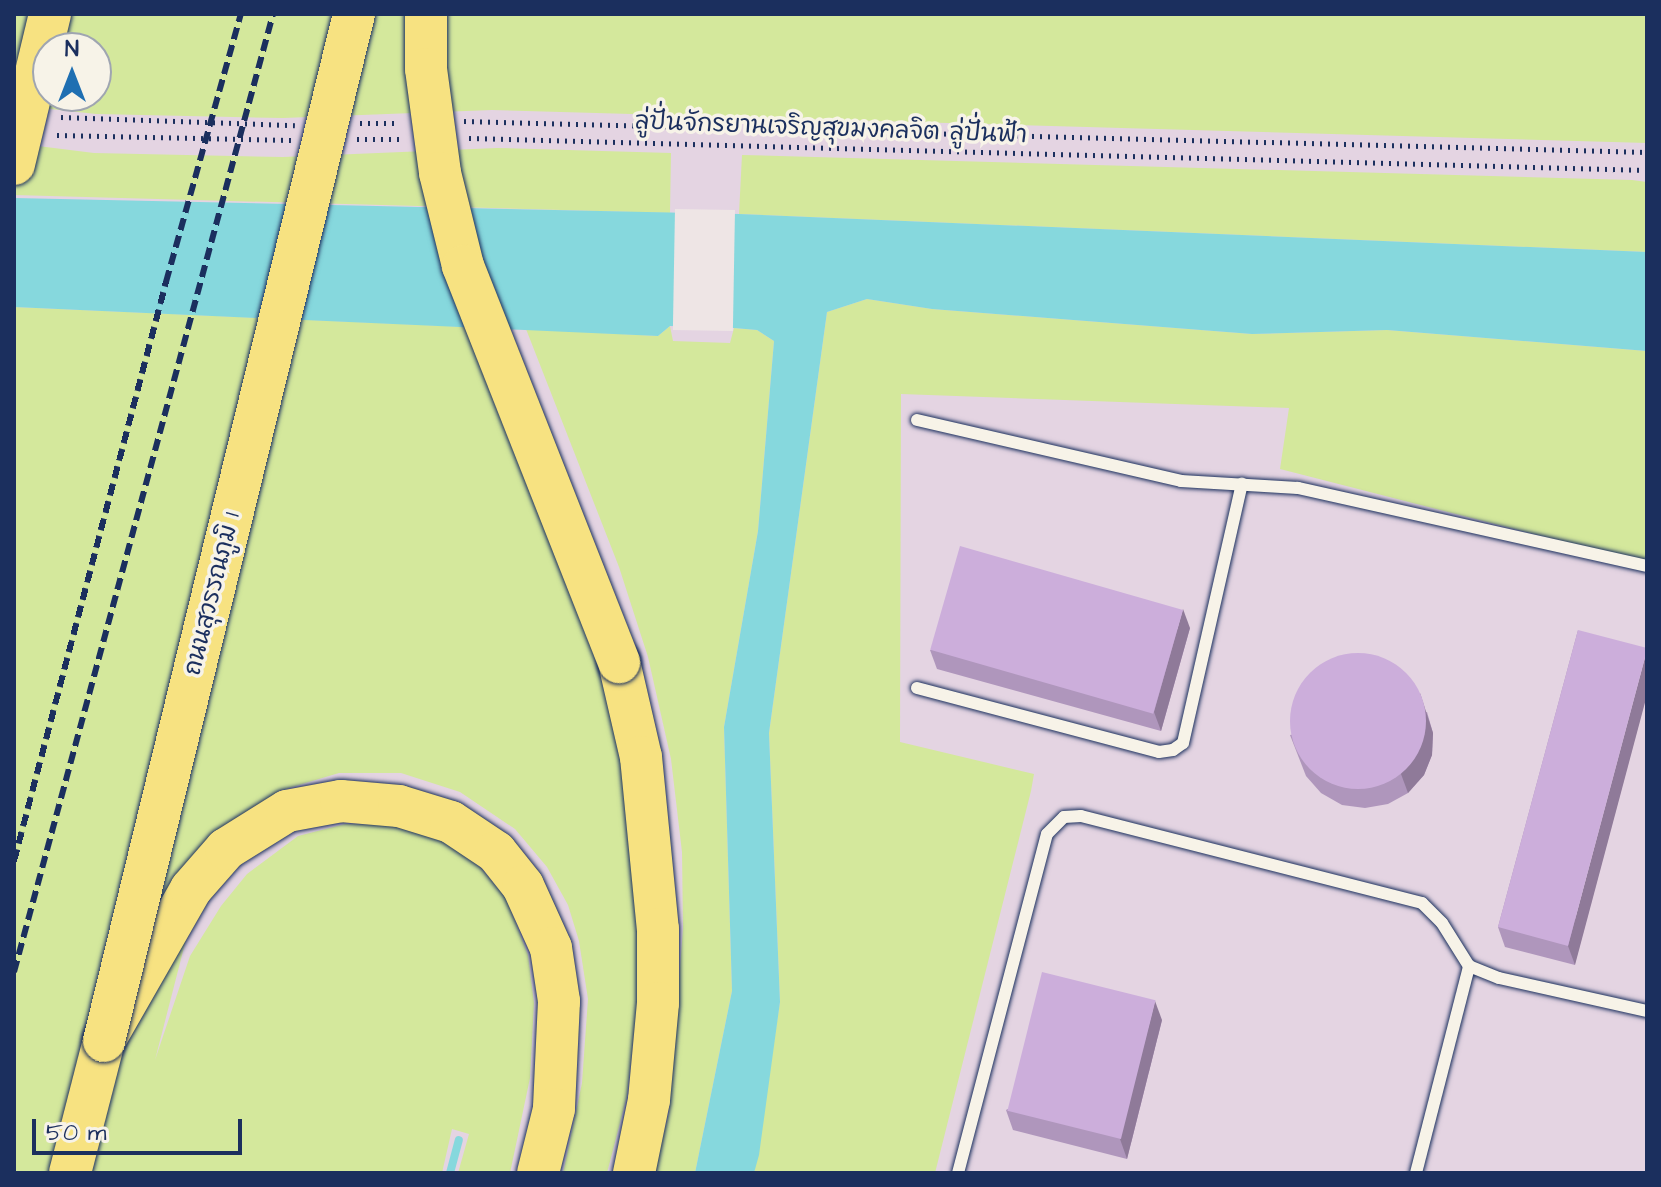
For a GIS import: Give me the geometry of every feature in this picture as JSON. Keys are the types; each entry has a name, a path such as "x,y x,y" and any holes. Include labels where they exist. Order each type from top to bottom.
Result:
{"highway":[{"path":"14,164 50,14"},
{"name":"ถนนสุวรรณภูมิ 1","path":"70,1173 354,14"},
{"path":"426,14 426,69 440,173 463,266 619,662 641,757 658,929 658,1003 649,1100 634,1173"},
{"path":"104,1041 191,889 226,849 287,811 341,801 399,806 451,822 496,852 523,886 551,948 559,1001 557,1080 538,1173"}],"lane":[{"path":"917,420 1181,481 1298,488 1647,566"},
{"path":"917,688 1159,752 1173,750 1183,743 1242,484"},
{"path":"958,1173 1047,834 1064,817 1081,816 1422,903 1442,923 1469,966 1499,978 1647,1011"},
{"path":"1416,1173 1469,966"}],"path":[{"path":"55,116 95,120 300,125"},
{"path":"460,121 1647,152"},
{"path":"348,124 412,122"},
{"path":"45,134 92,138 301,140"},
{"name":"ลู่ปั่นจักรยานเจริญสุขมงคลจิต ลู่ปั่นฟ้า","path":"464,138 1647,170"},
{"path":"345,139 405,139"}],"shaded area":[{"path":"14,14 1131,14 1647,30 1647,1173 14,1173"}],"green space":[{"path":"14,14 1647,14 1647,143 492,110 283,118 78,112 112,112 112,32 32,32 32,107 14,105"},
{"path":"14,143 94,153 283,157 497,148 671,153 670,213 14,195"},
{"path":"742,155 1632,180 1647,182 1647,252 739,214"},
{"path":"867,299 932,309 1252,334 1387,330 1647,351 1647,563 1280,469 1289,408 901,394 900,742 1034,774 1031,791 935,1173 754,1173 780,1002 769,733 827,312"},
{"path":"14,307 468,327 568,575 598,666 622,764 639,929 637,1006 627,1096 607,1173 563,1173 582,1083 588,999 579,941 568,905 547,867 515,829 460,792 401,773 339,773 279,791 213,835 155,1060 190,956 221,906 247,874 298,836 345,824 398,825 444,840 481,868 506,898 528,955 534,1003 530,1078 510,1173 458,1173 469,1134 452,1129 442,1173 14,1173"},
{"path":"670,326 673,341 730,343 734,328 757,330 774,341 758,531 724,727 732,991 695,1173 654,1173 669,1113 683,928 682,852 671,759 648,657 619,567 526,329 658,336"}],"water":[{"path":"14,198 739,214 1647,252 1647,351 1387,330 1252,334 932,309 867,299 827,312 769,733 780,1002 759,1155 754,1173 695,1173 732,991 724,727 758,531 774,341 757,330 734,328 670,326 658,336 14,307"}],"pier":[{"path":"675,209 735,210 733,331 673,330"}],"building":[{"path":"960,546 1183,610 1153,714 930,650"},
{"path":"1578,630 1647,650 1568,946 1498,927"},
{"path":"1358,653 1384,658 1406,673 1421,695 1426,721 1421,747 1406,769 1384,784 1358,789 1332,784 1310,769 1295,747 1290,721 1295,695 1310,673 1332,658"},
{"path":"1042,972 1156,1000 1121,1139 1007,1111"}],"waterway":[{"path":"450,1173 459,1140"}],"railway":[{"path":"14,861 166,282 241,14"},
{"path":"14,972 273,14"}]}
